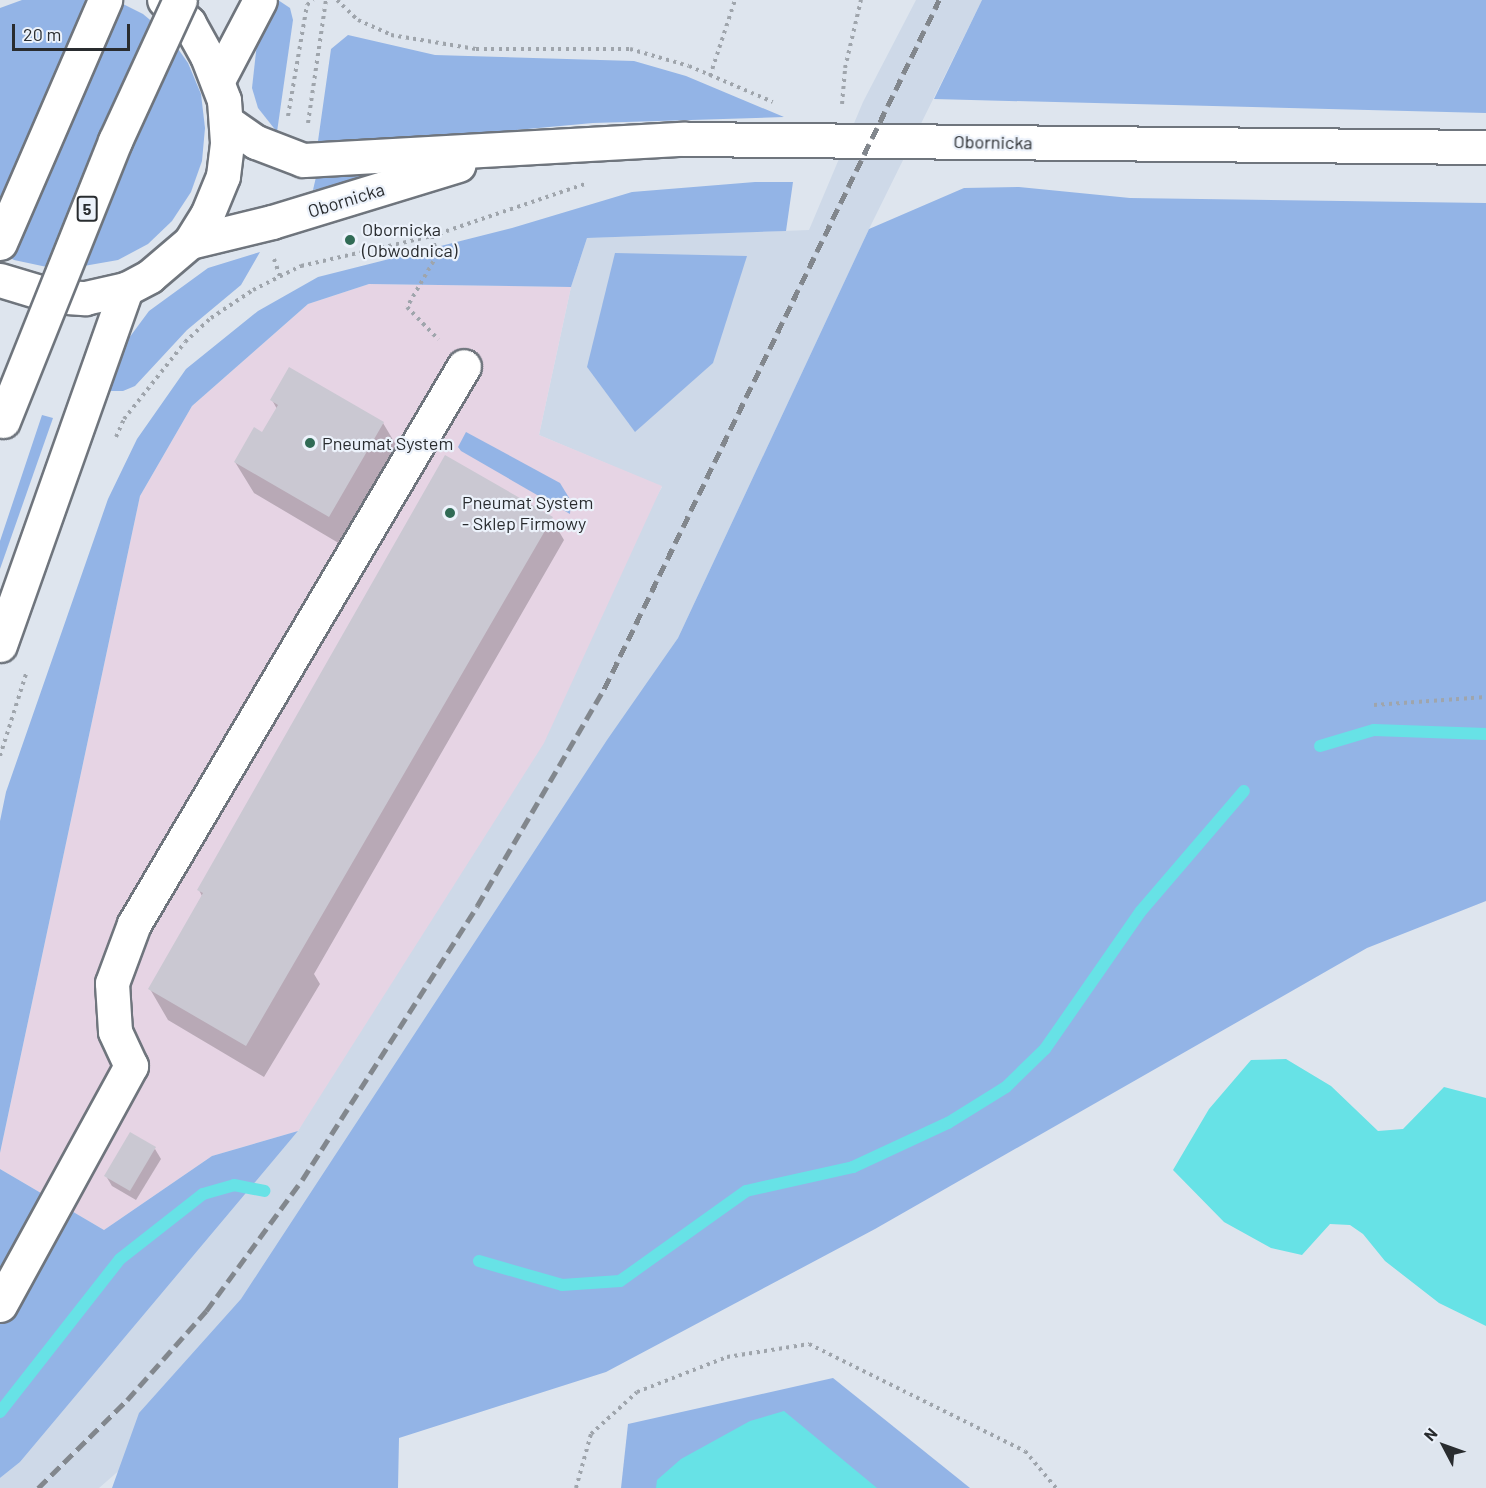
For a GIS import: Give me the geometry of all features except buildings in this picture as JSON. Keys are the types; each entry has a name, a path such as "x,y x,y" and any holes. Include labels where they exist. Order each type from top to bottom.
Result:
{"main road":[{"path":"0,243 105,0"},
{"path":"0,280 53,296 85,298 126,289 150,276 190,242 207,215 223,176 227,122 218,80 189,23 164,0"},
{"name":"5","path":"2,425 115,141 180,0"},
{"path":"218,80 260,0"},
{"name":"Obornicka","path":"227,122 256,142 303,160 501,152 683,139 1486,147"},
{"name":"Obornicka","path":"190,242 272,222 501,152"},
{"path":"0,645 126,289"},
{"path":"0,1305 131,1066 115,1031 112,983 134,924 464,366"}],"path":[{"path":"298,0 307,5"},
{"path":"288,118 307,5 313,0"},
{"path":"307,133 326,0"},
{"path":"338,0 358,20 391,35 476,49 630,49 710,76 784,108"},
{"path":"710,76 735,0"},
{"path":"840,140 845,68 861,0"},
{"path":"124,419 185,342 211,318 253,290 301,266 432,236 570,187 593,182"},
{"path":"432,236 438,255 407,306 464,366"},
{"path":"1374,705 1486,697"},
{"path":"576,1488 591,1434 637,1392 727,1357 809,1344 1025,1451 1056,1488"}],"shaded area":[{"path":"22,0 115,0 143,14 169,36 188,63 201,94 205,128 202,161 191,192 172,221 148,244 118,260 61,270 14,260 0,252 0,8"},
{"path":"278,0 290,8 293,20 277,132 258,108 252,88 257,43"},
{"path":"916,0 982,0 869,229 678,638 176,1421 99,1488 0,1488 0,1478 20,1462 298,1131 662,487 539,435 571,287 587,238 809,230 863,102"},
{"path":"982,0 1486,0 1486,113 934,99"},
{"path":"348,35 435,55 634,61 686,76 784,117 593,123 317,148 331,49"},
{"path":"370,171 370,177 313,190 316,177"},
{"path":"755,182 793,182 786,231 587,238 571,287 369,284 308,304 192,406 140,496 0,1153 0,821 6,792 108,499 137,439 186,369 258,311 318,277 512,228 632,192"},
{"path":"1019,187 1130,198 1486,203 1486,901 1367,948 875,1229 606,1372 399,1438 398,1488 112,1488 139,1413 241,1299 607,740 678,638 869,229 964,188"},
{"path":"260,252 241,285 187,330 135,386 123,391 109,391 129,338 149,311 208,268"},
{"path":"615,253 747,256 713,363 635,432 587,367"},
{"path":"369,284 571,287 539,435 662,486 544,743 298,1131 212,1156 104,1230 0,1169 0,1153 140,496 192,406 308,304"},
{"path":"42,415 53,418 0,569 0,541"},
{"path":"466,432 560,483 571,501 570,514 461,451 458,447"},
{"path":"1286,1059 1331,1086 1378,1131 1403,1129 1444,1087 1486,1098 1486,1326 1439,1303 1385,1261 1363,1234 1350,1225 1330,1224 1302,1255 1271,1248 1224,1222 1173,1170 1209,1109 1251,1060"},
{"path":"298,1131 20,1462 0,1478 0,1169 104,1230 212,1156"},
{"path":"833,1378 970,1488 621,1488 628,1424"},
{"path":"784,1411 877,1488 656,1488 657,1480 681,1459 750,1421"}],"waterway":[{"path":"1320,746 1374,730 1486,734"},
{"path":"479,1261 562,1285 620,1281 746,1191 853,1167 948,1123 1006,1087 1045,1049 1141,911 1244,791"},
{"path":"0,1412 120,1259 203,1194 234,1185 264,1191"}],"railway":[{"path":"38,1488 127,1400 206,1311 302,1180 477,906 604,689 939,0"}],"place":[{"name":"Obornicka (Obwodnica)","path":"350,240"},
{"name":"Pneumat System","path":"310,443"},
{"name":"Pneumat System - Sklep Firmowy","path":"450,513"}]}
